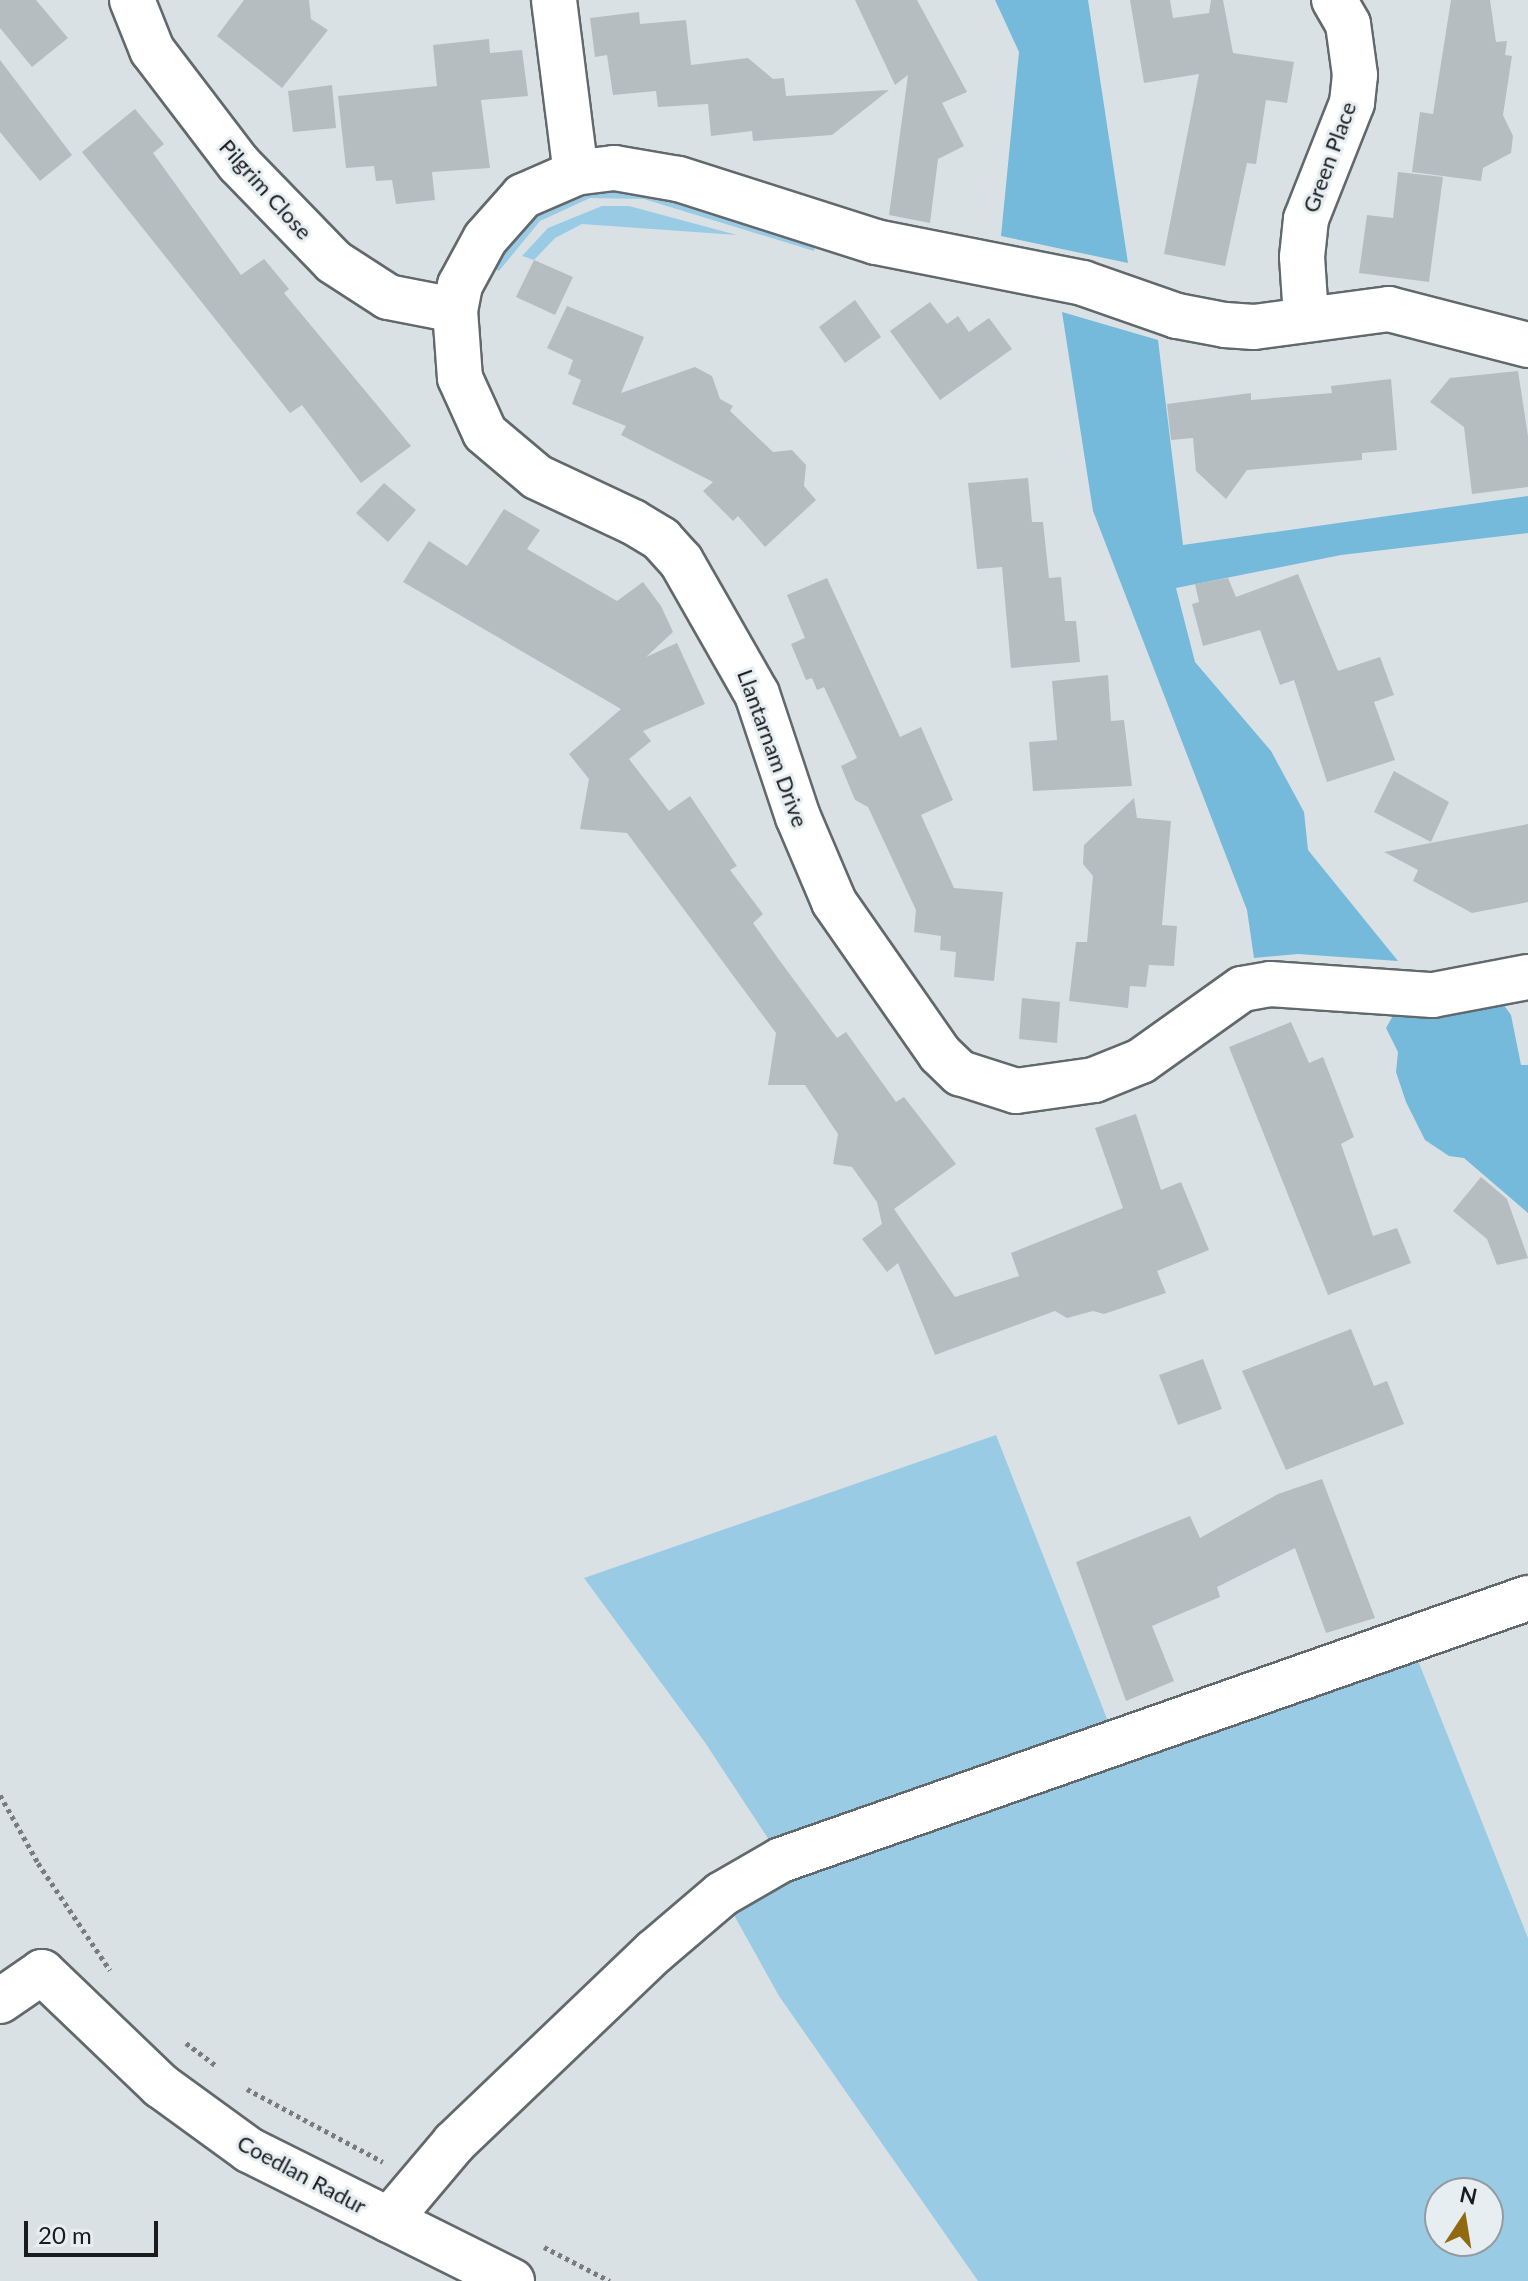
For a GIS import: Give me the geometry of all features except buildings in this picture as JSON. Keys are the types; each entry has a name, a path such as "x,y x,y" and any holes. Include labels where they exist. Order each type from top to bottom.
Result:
{"street":[{"name":"Pilgrim Close","path":"132,0 152,50 239,164 334,262 388,297 455,310"},
{"path":"554,0 576,173"},
{"name":"Green Place","path":"1306,317 1302,257 1306,219 1352,103 1355,75 1348,24 1334,0"},
{"name":"Llantarnam Drive","path":"1528,345 1389,309 1306,317 1254,327 1189,318 1113,290 876,242 668,176 614,168 576,173 523,196 502,216 460,285 455,310 460,378 485,433 537,477 633,522 661,539 681,561 757,694 817,867 834,902 940,1054 960,1073 1016,1091 1094,1080 1141,1061 1242,989 1270,984 1433,995 1528,977"},
{"path":"389,2220 454,2143 654,1952 722,1894 781,1860 1528,1598"},
{"name":"Coedlan Radur","path":"0,2001 42,1972 161,2086 249,2150 512,2281"}],"path":[{"path":"0,1795 38,1863 118,1977"},
{"path":"177,2036 223,2071"},
{"path":"235,2080 420,2182"},
{"path":"529,2239 610,2281"}],"shaded area":[{"path":"995,0 1088,0 1128,263 1001,236 1019,52"},
{"path":"618,189 649,193 816,244 814,251 644,199 590,198 540,221 499,271 493,268 531,218 549,206 591,191"},
{"path":"602,206 629,206 737,235 582,224 555,238 534,260 522,256 548,228"},
{"path":"1062,312 1158,340 1183,545 1528,496 1528,533 1341,555 1176,588 1195,662 1271,751 1304,812 1308,850 1398,961 1298,954 1254,958 1247,910 1093,511"},
{"path":"1498,997 1511,1015 1521,1065 1528,1065 1528,1213 1464,1158 1449,1156 1425,1140 1406,1102 1396,1072 1398,1052 1386,1028 1394,1014"},
{"path":"996,1435 1113,1734 775,1849 704,1741 584,1578"},
{"path":"1415,1653 1528,1938 1528,2281 978,2281 779,1996 730,1908 790,1871"}]}
